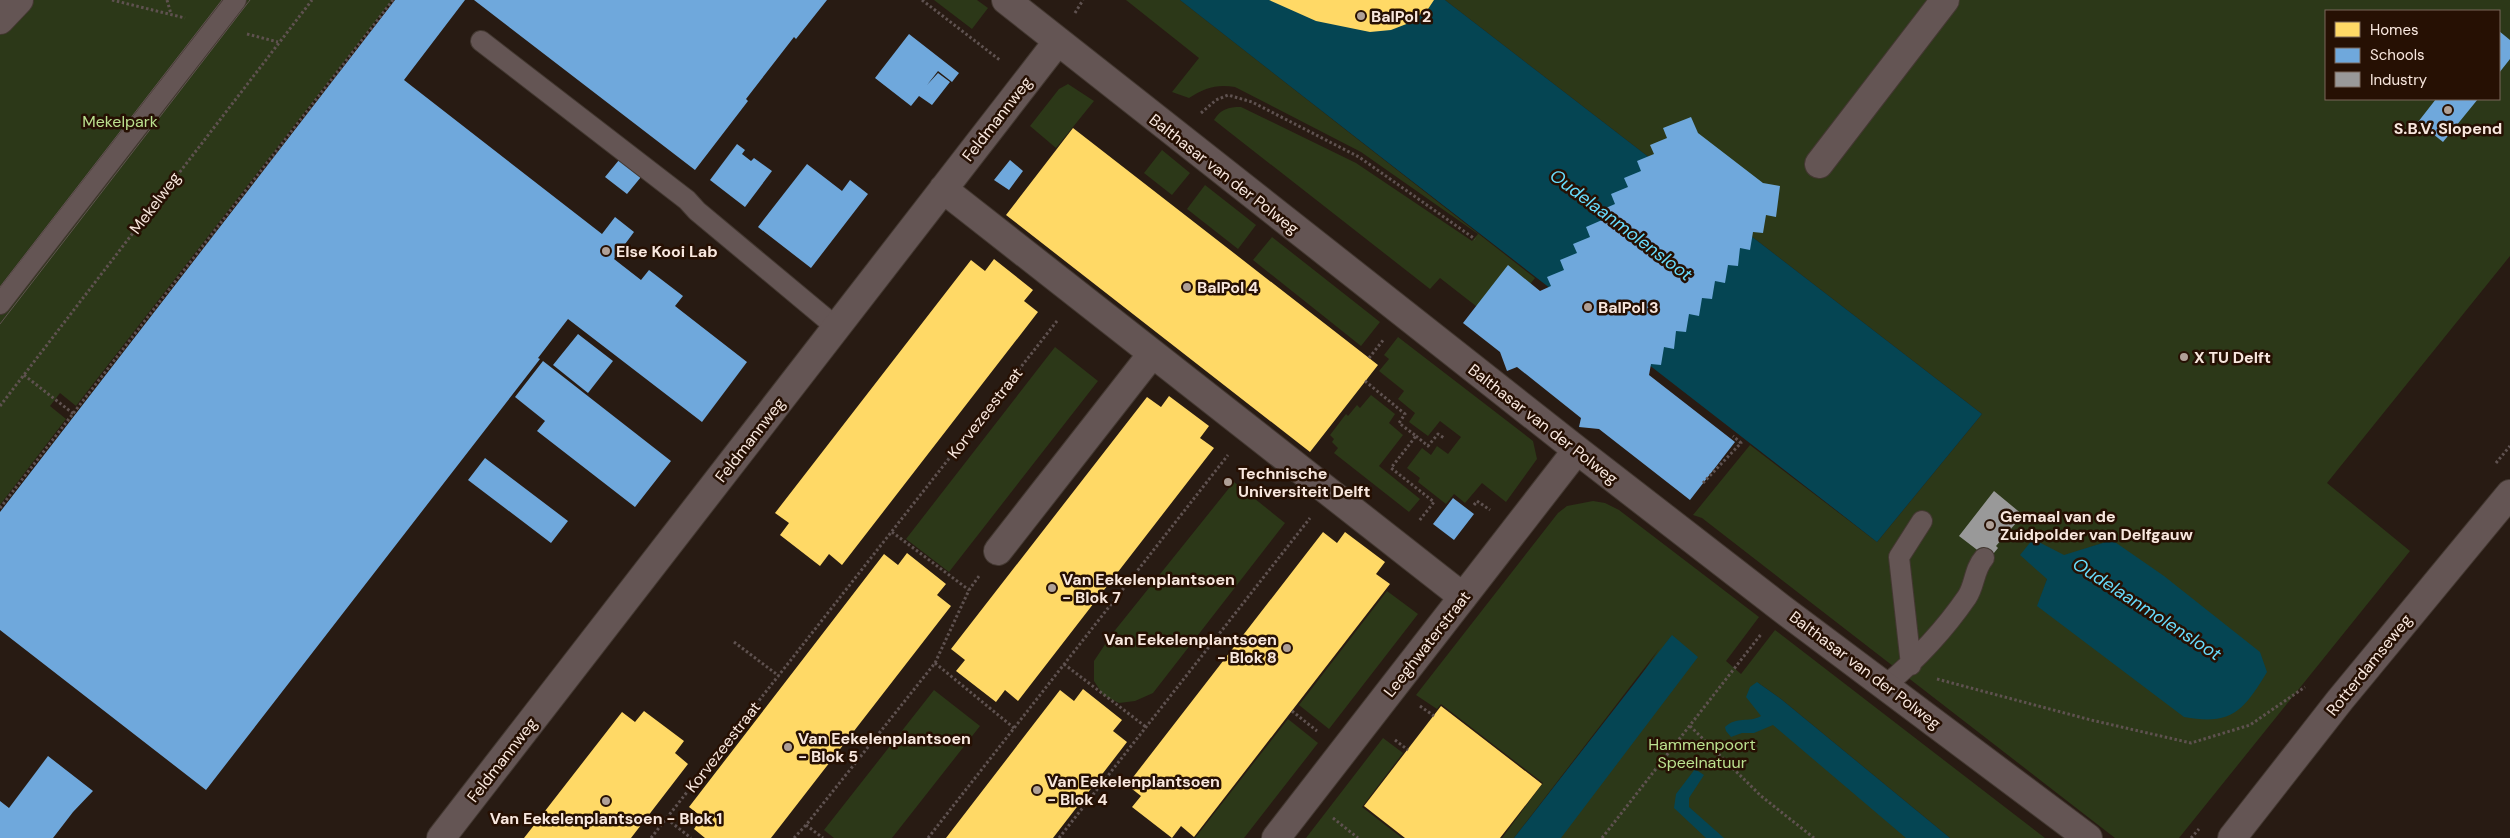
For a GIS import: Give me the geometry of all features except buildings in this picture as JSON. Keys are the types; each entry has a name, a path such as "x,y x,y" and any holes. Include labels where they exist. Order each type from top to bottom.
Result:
{"street":[{"path":"0,20 20,0"},
{"name":"Balthasar van der Polweg","path":"1006,0 1178,138 1781,608 2088,838"},
{"path":"1819,164 1945,0"},
{"name":"Feldmannweg","path":"441,838 1058,41"},
{"path":"943,189 1248,429 1290,459 1330,493 1463,597"},
{"path":"998,551 1152,354"},
{"name":"Leeghwaterstraat","path":"1276,838 1577,450"},
{"name":"Rotterdamseweg","path":"2232,838 2340,700 2510,494"}],"lane":[{"path":"0,304 236,0"},
{"path":"481,41 688,200 697,211 836,327"},
{"path":"1911,665 1899,557 1922,521"},
{"path":"1886,685 1911,665 1968,595 1979,563 1984,558"}],"path":[{"path":"167,0 172,15"},
{"name":"Mekelweg","path":"0,406 312,0"},
{"path":"0,508 393,0"},
{"path":"922,0 1027,81"},
{"path":"1178,138 1216,100 1228,96 1252,102 1359,157 1475,239"},
{"name":"Korvezeestraat","path":"651,838 1078,295"},
{"path":"24,376 74,414"},
{"path":"1365,381 1406,414 1399,423 1428,446 1438,434 1444,438"},
{"path":"928,838 1248,429"},
{"path":"1398,547 1434,502 1391,468 1416,436"},
{"path":"1703,483 1741,443 1733,436"},
{"path":"1059,838 1330,493"},
{"path":"892,532 969,590"},
{"path":"794,838 806,826 935,663 969,590 998,551"},
{"path":"1602,838 1781,608"},
{"path":"734,642 779,676"},
{"path":"935,663 1014,728"},
{"path":"1064,664 1146,727"},
{"path":"1886,685 1922,675 2090,720 2191,743 2250,726 2313,682"},
{"path":"1690,726 1761,796 1814,838"},
{"path":"666,819 691,838"},
{"path":"806,826 822,838"}],"green space":[{"name":"Mekelpark","path":"0,0 392,0 76,406 60,393 50,406 66,419 0,505"},
{"path":"934,0 977,0 988,8 972,29"},
{"path":"1126,0 1180,0 1535,278 1499,324 1440,278 1430,289 1214,120 1219,113 1232,107 1241,107 1356,163 1472,241 1478,234 1361,152 1235,87 1222,86 1211,88 1189,98 1172,92 1199,58"},
{"path":"1445,0 2510,0 2510,256 2327,483 2410,551 2179,838 2115,838 1702,518 1693,515 1750,445 1877,542 1982,414","holes":["2112,540 2038,607 2047,579 2064,556"]},
{"path":"1068,84 1094,101 1056,148 1030,126 1059,89"},
{"path":"1162,150 1190,173 1172,195 1144,173"},
{"path":"1205,185 1256,225 1238,249 1187,209"},
{"path":"1272,237 1380,322 1361,346 1253,260"},
{"path":"1398,337 1533,441 1537,459 1506,502 1482,483 1465,503 1454,494 1446,504 1418,482 1420,478 1407,468 1422,448 1431,455 1437,446 1448,454 1461,437 1440,421 1428,436 1409,422 1415,413 1398,399 1404,391 1379,371 1389,359 1384,355"},
{"path":"1055,347 1098,381 949,572 906,539"},
{"path":"1371,395 1395,414 1389,423 1403,435 1379,466 1420,499 1409,512 1334,453 1338,448 1332,442 1334,439 1330,435 1346,414 1348,416 1357,405 1360,408"},
{"path":"1234,482 1285,523 1153,693 1135,701 1119,703 1103,695 1094,681 1094,661 1112,634"},
{"name":"Hammenpoort Speelnatuur","path":"1593,501 1605,503 1619,510 1759,617 1726,661 1741,674 1775,630 2045,838 1950,838 1781,699 1757,682 1938,838 1530,838 1659,649 1514,838 1502,838 1543,783 1441,704 1437,709 1416,695 1558,513 1567,506"},
{"path":"1387,591 1418,614 1329,729 1299,705"},
{"path":"934,690 980,726 892,838 834,838 824,830"},
{"path":"1288,719 1318,743 1244,838 1195,838"},
{"path":"1383,738 1403,753 1362,807 1402,838 1306,838"}],"water":[{"name":"Oudelaanmolensloot","path":"1180,0 1445,0 1982,414 1877,542"},
{"name":"Oudelaanmolensloot","path":"2033,539 2064,555 2112,540 2164,576 2260,652 2267,672 2251,696 2235,712 2225,717 2214,719 2184,717 2037,606 2047,579 2020,555"},
{"path":"1672,635 1698,657 1561,838 1514,838"},
{"path":"1757,682 1781,699 1950,838 1906,838 1773,725 1754,733 1742,733 1731,737 1725,727 1729,724 1761,716 1746,697 1750,687"},
{"path":"1695,769 1704,775 1689,798 1689,807 1724,838 1706,838 1674,808 1676,794"}],"tram line":[{"path":"0,287 222,0"},
{"path":"0,324 250,0"}],"place":[{"name":"BalPol 2","path":"1361,16"},
{"name":"S.B.V. Slopend","path":"2448,110"},
{"name":"Else Kooi Lab","path":"606,251"},
{"name":"BalPol 4","path":"1187,287"},
{"name":"BalPol 3","path":"1588,307"},
{"name":"X TU Delft","path":"2184,357"},
{"name":"Technische Universiteit Delft","path":"1228,482"},
{"name":"Gemaal van de Zuidpolder van Delfgauw","path":"1990,525"},
{"name":"Van Eekelenplantsoen - Blok 7","path":"1052,588"},
{"name":"Van Eekelenplantsoen - Blok 8","path":"1287,648"},
{"name":"Van Eekelenplantsoen - Blok 5","path":"788,747"},
{"name":"Van Eekelenplantsoen - Blok 4","path":"1037,790"},
{"name":"Van Eekelenplantsoen - Blok 1","path":"606,801"}]}
